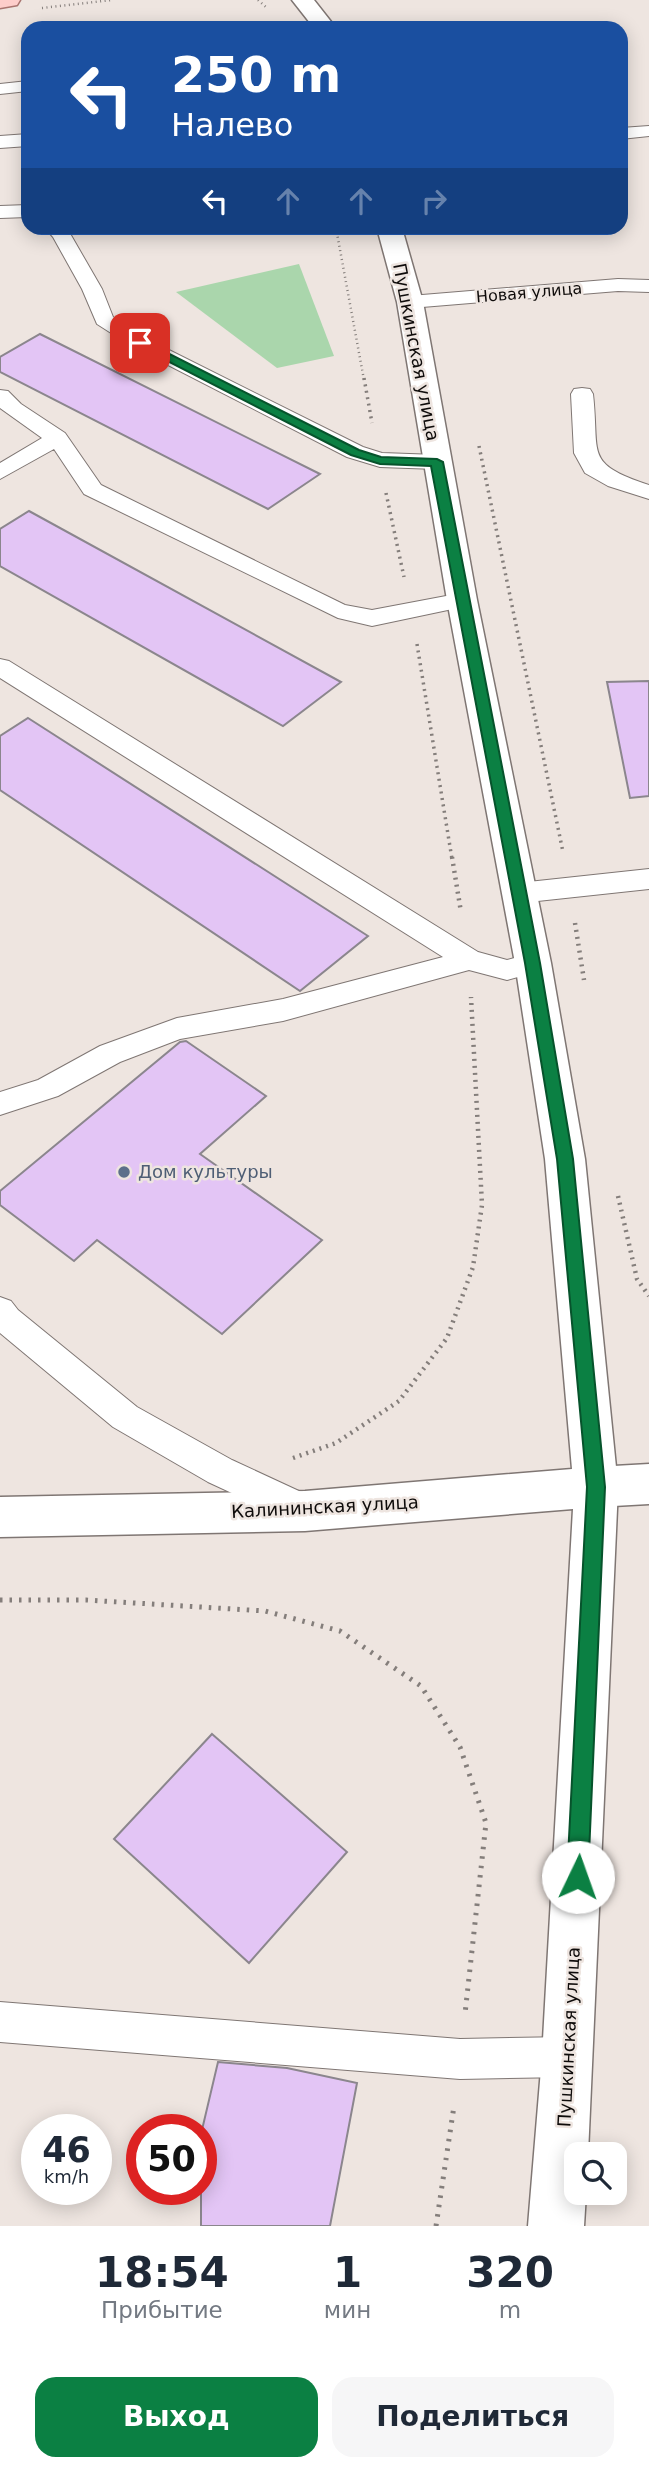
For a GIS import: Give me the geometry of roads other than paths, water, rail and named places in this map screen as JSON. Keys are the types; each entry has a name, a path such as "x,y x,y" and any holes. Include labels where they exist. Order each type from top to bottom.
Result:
{"main road":[{"path":"0,1 9,0"},
{"path":"303,0 320,21"},
{"name":"Пушкинская улица","path":"391,235 410,302 462,600 533,963 565,1159 596,1487 569,2057 556,2226"},
{"name":"Калининская улица","path":"0,1517 305,1511 649,1484"}],"lane":[{"path":"0,89 21,87"},
{"path":"628,133 649,131"},
{"path":"0,142 21,141"},
{"path":"0,212 21,211"},
{"path":"62,235 92,289 104,320 140,343 355,452 380,460 437,462"},
{"path":"618,285 649,299"},
{"name":"Новая улица","path":"410,302 618,285 649,285"},
{"path":"582,394 586,432 584,453 593,468 616,481 649,492"},
{"path":"0,396 10,408 57,438 76,461 92,489 338,611 372,618 462,600"},
{"path":"0,472 57,438"},
{"path":"0,667 469,960 507,970 533,963"},
{"path":"519,893 649,879"},
{"path":"0,1104 48,1088 110,1054 177,1030 283,1010 469,960"},
{"path":"0,1310 7,1320 125,1417 220,1471 305,1511"},
{"path":"0,2022 460,2059 569,2057"}],"place":[{"name":"Дом культуры","path":"124,1172"}]}
